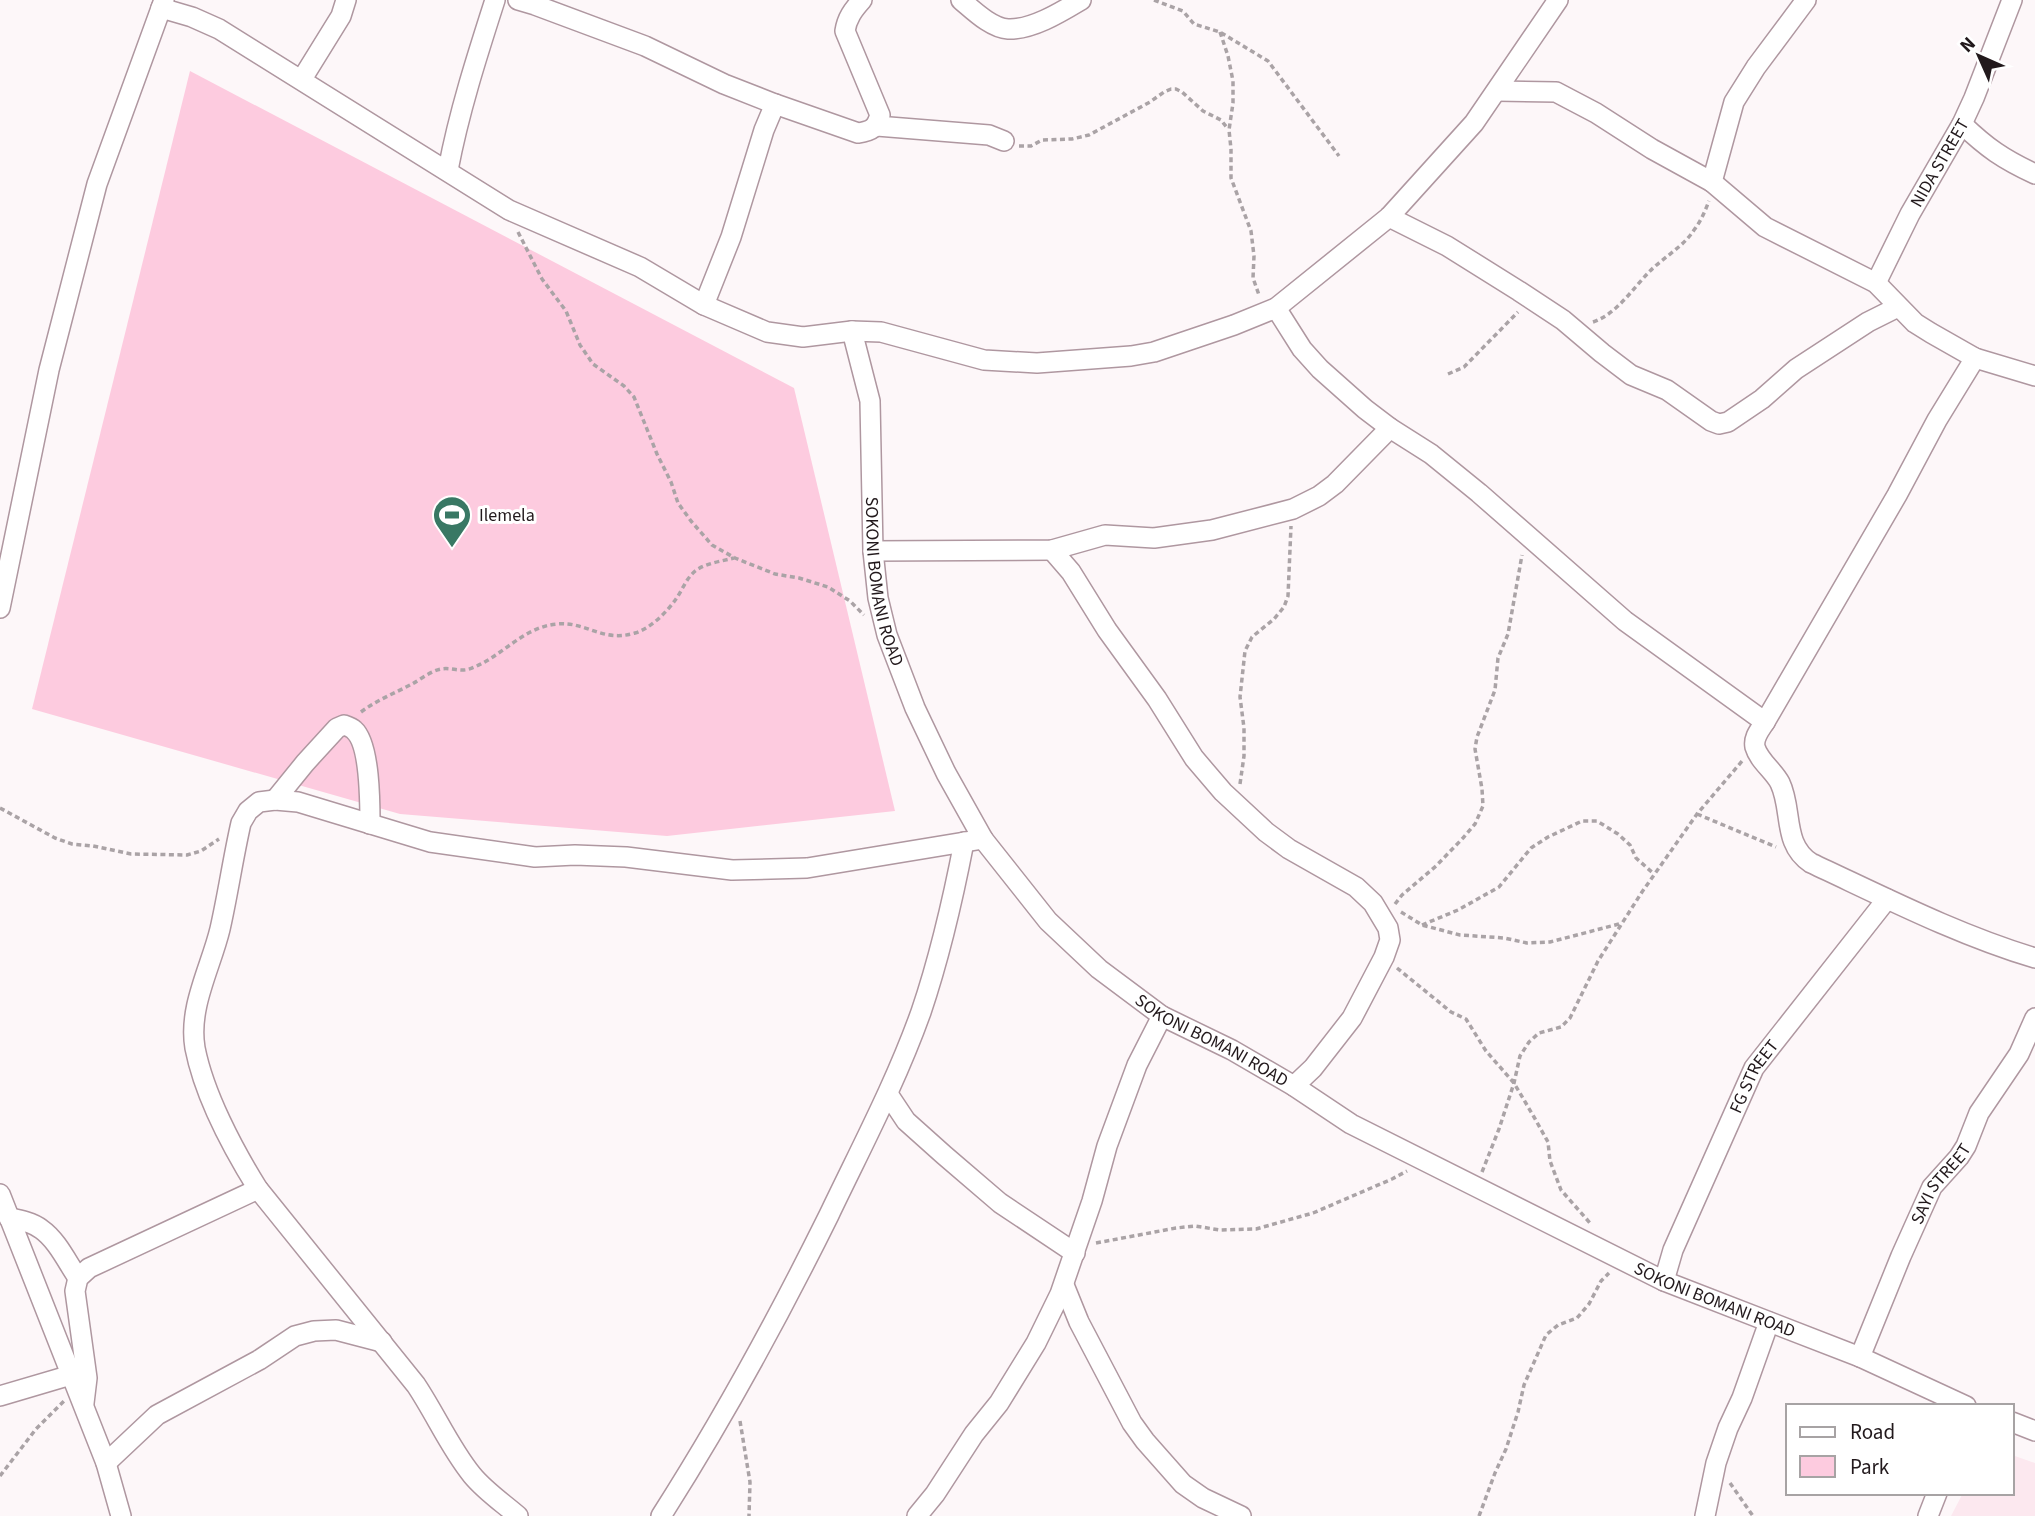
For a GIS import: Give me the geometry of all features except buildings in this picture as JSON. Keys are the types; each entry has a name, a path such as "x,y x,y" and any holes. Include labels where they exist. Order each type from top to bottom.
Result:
{"street":[{"path":"302,79 341,16 346,0"},
{"path":"448,170 456,128 495,0"},
{"path":"518,0 645,46 724,84 775,104 858,132 869,131 877,125 880,115 845,31 854,8 862,0"},
{"path":"961,0 982,18 1007,29 1048,19 1080,0"},
{"path":"0,608 49,370 97,184 162,4 219,29 509,210 640,267 704,304 767,332 803,337 852,331 881,332 984,360 1037,363 1154,352 1273,309 1389,217 1474,123 1558,0"},
{"path":"1712,183 1734,102 1756,67 1806,0"},
{"name":"NIDA STREET","path":"1876,283 1910,214 1962,124 2012,0"},
{"path":"1497,92 1556,92 1596,113 1712,183 1765,227 1876,283 1915,323 1975,358 2035,376"},
{"path":"704,304 731,237 748,176 775,104"},
{"path":"1962,124 2002,158 2035,174"},
{"path":"877,125 989,135 1004,141"},
{"path":"1389,217 1447,246 1567,323 1631,375 1667,390 1719,424 1728,422 1762,399 1796,369 1898,307"},
{"path":"1273,309 1320,369 1390,428 1431,454 1625,621 1765,722"},
{"name":"SOKONI BOMANI ROAD","path":"852,331 870,401 873,551 878,598 887,635 915,708 974,840 1048,921 1100,970 1162,1016 1232,1051 1350,1124 1664,1281 1860,1357 1962,1404"},
{"path":"1975,358 1756,735 1755,746 1781,785 1788,823 1802,857 1887,899 2001,948 2035,958"},
{"path":"873,551 1052,550 1105,535 1154,538 1212,530 1293,509 1319,496 1335,484 1390,428"},
{"path":"1052,550 1071,572 1194,758 1223,792 1266,832 1289,849 1356,887 1373,904 1388,928 1390,940 1384,957 1352,1018 1313,1068 1294,1087"},
{"path":"275,800 304,763 337,728 344,725 356,731 360,739 370,789 370,824"},
{"path":"518,1516 474,1478 416,1385 258,1189 221,1122 207,1087 195,1048 197,1004 221,927 241,824 248,811 259,802 298,802 430,842 535,857 626,857 732,870 807,868 974,840 921,1012 888,1094 803,1268 736,1395 661,1516"},
{"name":"FG STREET","path":"1664,1281 1673,1250 1754,1068 1887,899"},
{"path":"917,1516 999,1403 1036,1343 1064,1285 1107,1146 1138,1065 1162,1016"},
{"name":"SAYI STREET","path":"1860,1357 1932,1187 1966,1146 1979,1113 2019,1054 2035,1018"},
{"path":"888,1094 906,1121 1000,1203 1076,1249"},
{"path":"874,1122 906,1121"},
{"path":"0,1396 77,1391 87,1378 75,1291 78,1278 89,1268 121,1252 258,1189"},
{"path":"3,1204 42,1229 78,1278"},
{"path":"3,1204 106,1463 121,1516"},
{"path":"1064,1285 1079,1322 1132,1423 1145,1441 1183,1484 1203,1498 1241,1516"},
{"path":"1704,1516 1716,1463 1769,1322"},
{"path":"106,1463 157,1415 259,1360 295,1336 314,1331 336,1330 382,1342"},
{"path":"2014,1423 2035,1431"},
{"path":"1928,1516 1936,1495"}],"path":[{"path":"1154,0 1183,11 1194,24 1220,32 1268,61 1339,156"},
{"path":"1220,32 1233,80 1229,130 1231,178 1251,231 1253,278 1258,295 1273,309"},
{"path":"1004,141 1018,146 1031,146 1042,140 1072,139 1089,135 1171,89 1182,92 1203,111 1221,120 1229,130"},
{"path":"1567,323 1588,324 1600,320 1688,238 1702,218 1712,183"},
{"path":"509,210 520,238 542,279 566,311 580,345 593,364 624,386 634,397 678,503 712,545 735,558 775,574 828,587 850,601 887,635"},
{"path":"1448,374 1464,367 1518,312 1543,307"},
{"path":"1245,813 1239,780 1244,756 1240,697 1245,651 1252,637 1284,607 1288,596 1293,509"},
{"path":"1394,905 1463,838 1475,824 1483,806 1475,749 1495,690 1498,658 1508,634 1520,575 1524,534"},
{"path":"348,727 356,716 383,697 440,669 469,670 498,655 523,635 542,626 569,624 597,633 620,636 646,628 675,600 696,570 735,558"},
{"path":"1475,1187 1499,1129 1520,1056 1539,1033 1561,1027 1570,1018 1598,961 1654,875 1697,814 1755,746"},
{"path":"0,808 55,838 72,844 131,855 187,855 201,851 241,824"},
{"path":"1697,814 1802,857"},
{"path":"1422,925 1458,910 1499,887 1531,848 1582,821 1597,821 1618,834 1630,845 1636,858 1654,875"},
{"path":"1386,901 1422,925 1460,935 1504,938 1527,943 1550,942 1621,924"},
{"path":"1384,957 1451,1012 1466,1019 1486,1051 1514,1083 1548,1142 1550,1161 1561,1190 1593,1228"},
{"path":"1076,1249 1120,1237 1176,1228 1195,1226 1220,1230 1256,1229 1313,1213 1392,1179 1424,1161"},
{"path":"1479,1516 1506,1450 1524,1385 1546,1335 1558,1325 1577,1318 1609,1272 1626,1263"},
{"path":"0,1476 46,1418 77,1391"},
{"path":"736,1395 750,1482 749,1516"},
{"path":"1716,1463 1753,1516"}],"shaded area":[{"path":"2014,1456 2035,1463 2035,1516 1951,1516 1962,1495 2014,1495"}],"green space":[{"name":"Ilemela","path":"190,71 794,388 895,811 667,836 400,814 32,709"}],"place":[{"name":"Ilemela","path":"452,549"}]}
